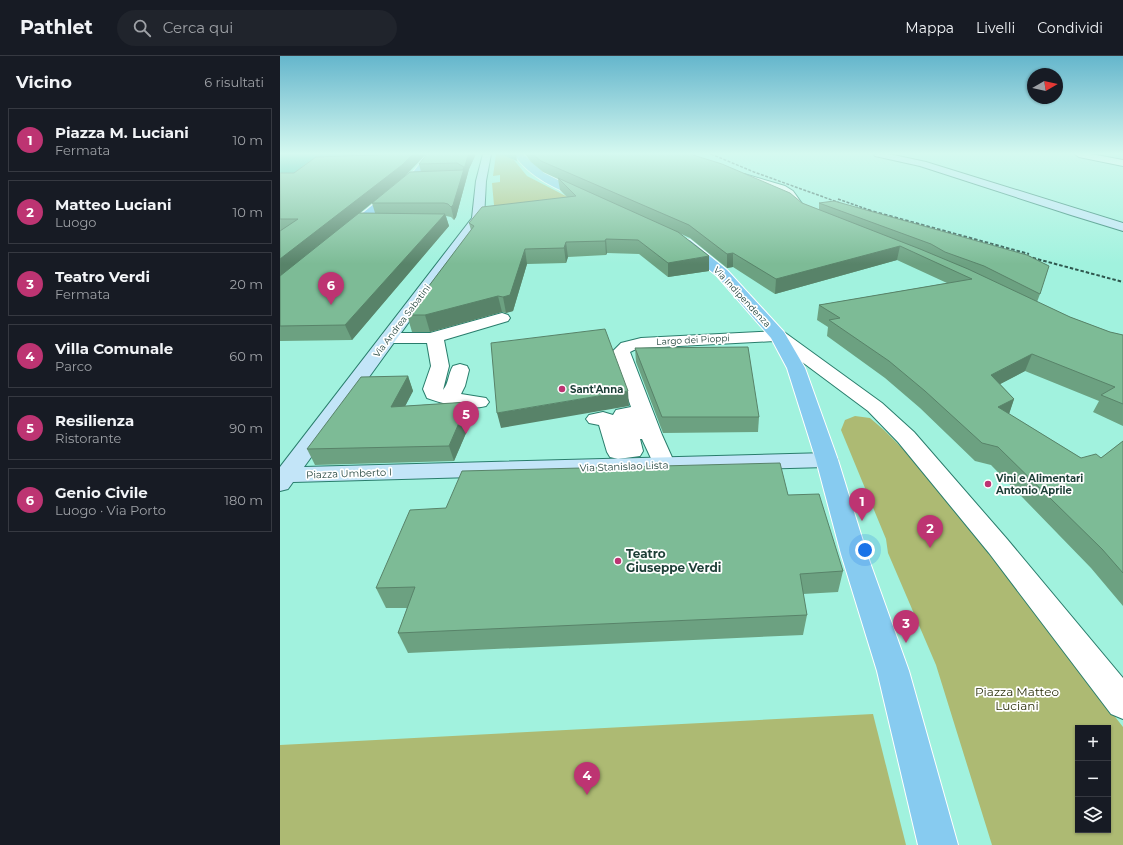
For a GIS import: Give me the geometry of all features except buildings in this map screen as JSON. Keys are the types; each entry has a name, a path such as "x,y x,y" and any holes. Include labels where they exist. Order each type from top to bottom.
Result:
{"main road":[{"path":"335,242 396,191"},
{"name":"Via Andrea Sabatini","path":"282,478 475,223 478,218 480,191"},
{"path":"571,191 599,204"},
{"path":"1006,191 1123,227"},
{"name":"Via Indipendenza","path":"673,237 684,242 699,253 722,273 778,336"},
{"path":"778,336 796,368 827,460 854,554 894,671 938,845"},
{"name":"Via Stanislao Lista","path":"421,471 827,460"},
{"name":"Piazza Umberto I","path":"282,478 421,471"}],"street":[{"path":"785,191 796,206 804,212 817,216"},
{"path":"360,221 375,221"},
{"path":"389,338 431,338 502,318"},
{"path":"778,336 875,407 906,437 998,546 1123,703"},
{"name":"Largo dei Pioppi","path":"659,465 651,435 621,352 626,346 641,343 778,336"},
{"path":"431,338 435,339 436,342 440,366 433,390 434,394 446,398 479,402"},
{"path":"446,398 450,395 457,383 460,370"},
{"path":"805,395 808,382 816,378 831,378 843,384"},
{"path":"596,419 603,418 608,420 618,452 632,450 623,414 637,413 659,465"}],"green space":[{"path":"493,191 556,191 591,209 495,216"},
{"name":"Piazza Matteo Luciani","path":"855,416 870,418 926,472 1123,727 1123,845 992,845 936,665 888,553 886,539 841,430 845,420"},
{"path":"873,714 906,845 280,845 280,745"}],"railway":[{"path":"806,191 843,204"},
{"path":"838,199 872,211"},
{"path":"868,210 1029,254"},
{"path":"1022,255 1123,282"}],"place":[{"name":"Genio Civile","path":"331,305"},
{"name":"Sant'Anna","path":"562,389"},
{"name":"Resilienza","path":"466,434"},
{"name":"Vini e Alimentari Antonio Aprile","path":"988,484"},
{"name":"Piazza M. Luciani","path":"862,521"},
{"name":"Matteo Luciani","path":"930,548"},
{"name":"Teatro Giuseppe Verdi","path":"618,561"},
{"name":"Teatro Verdi","path":"906,643"},
{"name":"Villa Comunale","path":"587,795"}]}
